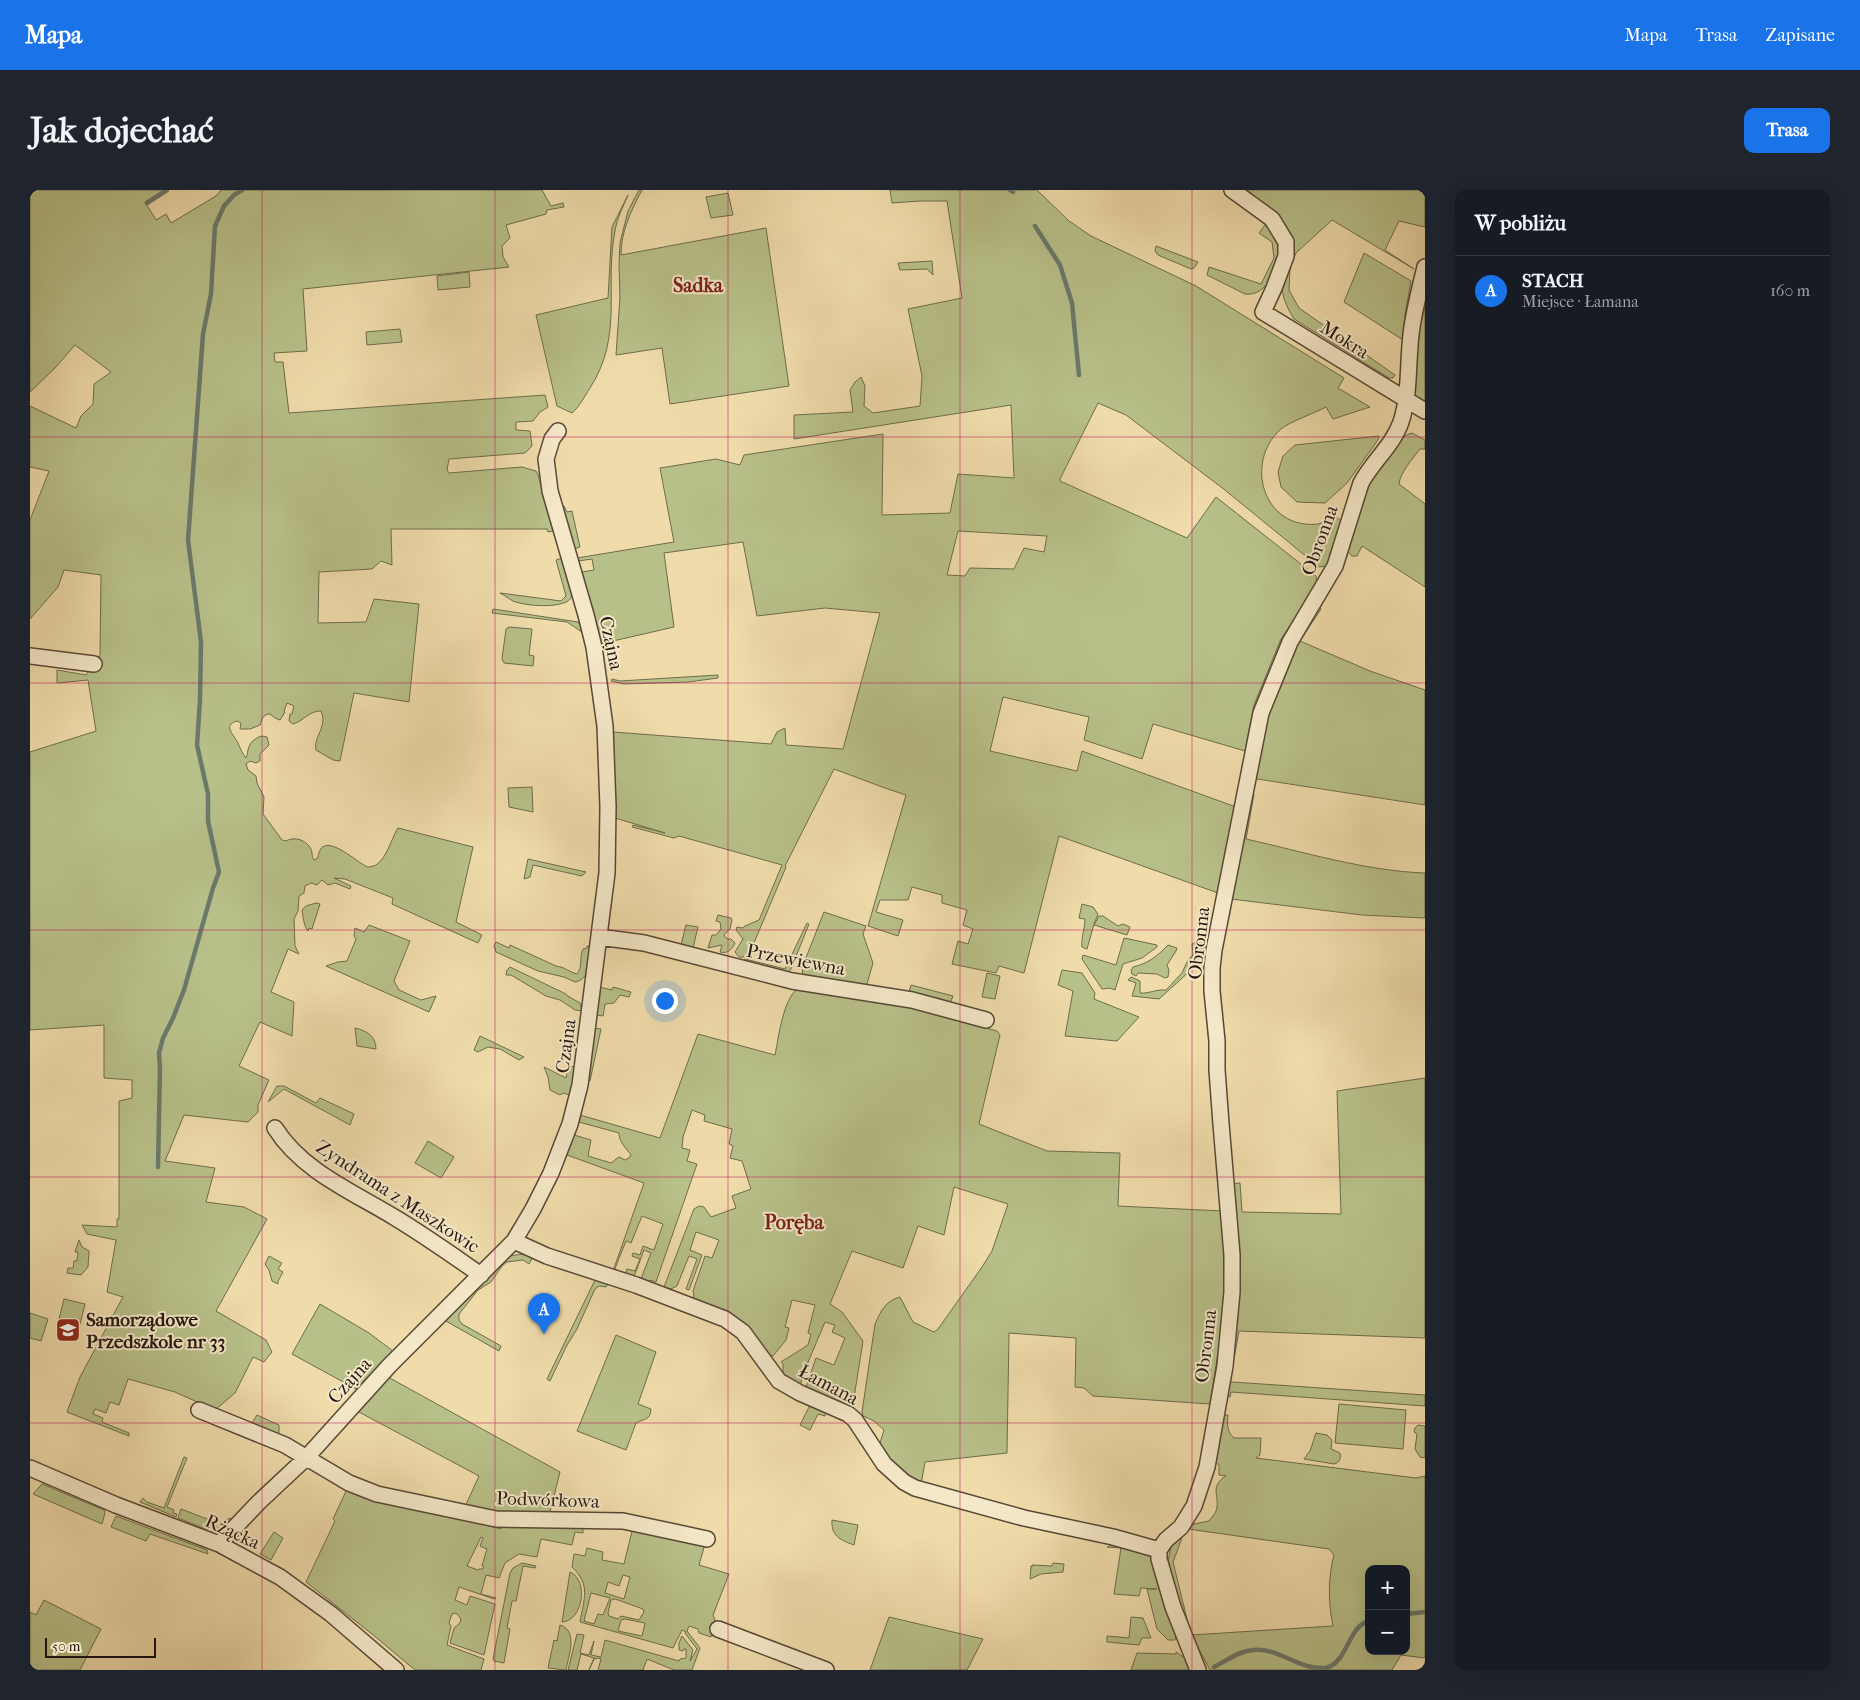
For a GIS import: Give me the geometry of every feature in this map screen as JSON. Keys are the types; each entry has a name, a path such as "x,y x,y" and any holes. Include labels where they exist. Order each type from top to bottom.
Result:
{"street":[{"name":"Mokra","path":"1232,190 1272,219 1286,242 1286,256 1263,312 1425,411"},
{"name":"Obronna","path":"1159,1550 1166,1540 1181,1527 1194,1506 1207,1467 1225,1366 1232,1273 1217,1070 1212,968 1256,734 1261,713 1290,642 1335,566 1362,483 1368,471 1392,440 1401,422 1408,379 1412,327 1425,267"},
{"name":"Czajna","path":"219,1544 259,1502 306,1458 389,1366 514,1241 533,1210 563,1145 575,1105 581,1076 607,873 608,843 605,726 600,681 586,615 550,491 546,459 552,439 558,431"},
{"path":"30,656 94,664"},
{"name":"Przewiewna","path":"599,937 644,944 792,981 912,1000 986,1020"},
{"name":"Zyndrama z Maszkowic","path":"275,1128 291,1149 331,1180 396,1218 481,1274"},
{"name":"Łamana","path":"514,1241 547,1256 636,1285 725,1319 743,1332 779,1381 800,1393 848,1414 855,1420 884,1464 904,1482 915,1488 1024,1518 1113,1536 1159,1550"},
{"name":"Podwórkowa","path":"199,1410 285,1445 349,1483 376,1494 496,1520 622,1522 707,1539"},
{"name":"Rżącka","path":"30,1468 116,1505 219,1544 280,1577 331,1614 396,1670"},
{"path":"1159,1550 1159,1559 1166,1588 1198,1670"},
{"path":"718,1629 826,1670"}],"green space":[{"path":"30,190 164,190 145,202 156,220 166,214 171,223 216,196 221,190 542,190 551,206 563,203 564,207 547,210 546,214 506,225 510,238 502,246 503,257 509,267 303,289 307,351 274,353 275,362 283,362 289,413 545,395 548,407 540,412 533,421 516,422 516,430 530,431 532,446 525,453 449,459 447,470 449,473 522,467 536,471 553,531 548,532 547,529 391,529 392,565 381,561 372,569 319,572 318,623 366,622 374,599 419,604 409,702 354,693 340,761 333,760 316,750 316,741 323,722 321,711 309,714 293,724 289,721 294,706 287,703 285,712 280,720 268,714 263,717 260,725 250,729 240,729 241,723 237,721 230,725 230,730 246,758 249,746 253,741 258,737 267,737 269,745 260,754 260,761 256,763 250,761 246,764 248,770 256,776 257,783 264,797 263,814 282,840 297,839 306,843 311,849 314,860 318,858 321,849 326,846 333,846 363,865 368,867 375,865 383,858 398,828 473,847 456,922 482,935 478,943 392,904 393,898 345,879 334,878 351,886 350,889 335,883 328,885 322,880 317,885 311,883 305,886 304,893 299,896 298,911 294,919 295,946 299,954 288,949 271,992 294,1002 292,1036 260,1022 239,1066 269,1080 258,1105 258,1112 248,1122 184,1115 165,1161 215,1168 206,1202 244,1207 267,1219 216,1311 266,1340 272,1352 264,1362 253,1357 235,1393 215,1410 175,1392 128,1379 119,1405 110,1402 106,1413 95,1409 93,1414 103,1418 102,1422 129,1433 129,1436 67,1412 80,1377 123,1297 107,1292 116,1240 87,1234 82,1225 117,1227 117,1219 119,1219 119,1101 132,1098 132,1080 104,1078 104,1025 30,1030 30,752 96,731 88,680 57,683 57,670 86,675 90,669 97,670 100,655 101,575 64,570 58,587 30,619 30,520 49,471 30,467 30,406 76,428 81,416 93,404 94,384 111,372 75,345 30,392"},
{"path":"639,190 642,190 625,229 621,255 766,228 789,386 670,404 662,348 616,355 620,297 620,243 628,211"},
{"path":"890,190 1037,190 1069,221 1091,236 1196,286 1344,378 1338,388 1370,407 1333,419 1326,407 1290,423 1281,429 1269,443 1263,459 1262,476 1265,492 1273,506 1284,516 1299,523 1318,524 1335,516 1341,521 1327,566 1319,567 1225,490 1126,415 1098,403 1060,481 1187,538 1216,497 1316,576 1317,584 1281,639 1254,705 1245,751 1153,724 1142,759 1084,740 1089,717 1003,697 990,751 1077,771 1082,751 1236,807 1218,893 1059,836 1024,973 999,966 996,973 952,964 958,941 968,944 973,929 963,925 967,910 942,903 942,895 912,887 908,900 880,900 876,912 903,920 898,936 868,926 906,795 834,769 785,866 748,957 739,957 735,952 743,939 736,930 737,927 743,928 759,920 782,865 679,836 674,838 632,827 633,825 665,833 615,818 613,732 771,744 777,732 785,728 786,745 843,749 880,613 825,608 757,616 743,542 664,553 674,627 600,644 582,572 594,570 592,559 578,561 577,558 674,542 660,468 716,459 740,465 744,455 883,434 882,515 950,513 958,474 1014,478 1011,405 794,439 794,415 853,412 850,390 861,377 865,386 864,406 873,413 920,406 922,376 908,309 962,298 947,201 892,203","holes":["958,531 1047,536 1044,552 1024,548 1014,569 970,568 965,576 947,575"]},
{"path":"1242,190 1425,190 1425,227 1399,221 1385,250 1414,269 1332,220 1296,253 1290,268 1289,290 1299,308 1395,375 1393,378 1389,378 1294,319 1282,290 1283,273 1291,242"},
{"path":"728,193 733,215 711,218 706,197"},
{"path":"628,195 615,231 612,252 611,311 607,349 590,388 572,413 557,406 536,315 608,298 612,227"},
{"path":"1265,225 1276,237 1280,252 1274,274 1265,287 1252,294 1245,294 1207,275 1209,267 1261,284 1274,258 1272,242 1259,233"},
{"path":"1156,246 1198,262 1191,269 1158,255 1155,251"},
{"path":"1364,253 1411,281 1403,340 1344,302"},
{"path":"932,261 933,275 927,269 900,270 898,263"},
{"path":"469,272 470,287 438,290 437,276"},
{"path":"1425,306 1425,403 1412,395 1419,332"},
{"path":"400,329 402,342 367,345 366,332"},
{"path":"1412,433 1425,440 1425,449 1420,449 1411,461 1402,475 1399,484 1425,504 1425,587 1362,546 1357,556 1352,556 1348,552 1359,508 1371,479 1399,440"},
{"path":"1379,436 1347,483 1325,503 1297,502 1281,487 1278,472 1283,456 1295,445"},
{"path":"562,506 564,506 567,512 572,511 580,547 574,549"},
{"path":"562,558 572,588 572,596 569,600 554,605 535,605 513,601 500,593 561,601 566,596 556,560"},
{"path":"1319,607 1321,609 1300,641 1370,671 1425,690 1425,805 1257,779 1255,775 1266,721 1291,651"},
{"path":"493,609 578,622 582,628 588,653 582,632 567,622 492,613"},
{"path":"509,627 532,629 529,655 534,656 533,666 504,663 502,659 506,629"},
{"path":"718,675 718,678 688,682 624,684 611,681 612,679 620,681"},
{"path":"532,787 533,812 509,807 508,788"},
{"path":"1254,794 1246,839 1358,865 1425,873 1425,918 1362,915 1231,899 1250,796"},
{"path":"528,859 586,872 582,876 533,865 530,877 524,879"},
{"path":"316,903 320,904 312,929 309,928 308,931 302,910 306,906"},
{"path":"1082,904 1093,907 1098,914 1087,949 1082,947 1085,919 1079,918"},
{"path":"824,912 866,926 863,934 873,963 867,984 861,988 803,976 802,968"},
{"path":"718,915 731,918 732,920 730,929 724,935 735,943 727,952 720,952 722,945 708,948 712,935 716,935 721,929 720,922 716,921"},
{"path":"1099,916 1103,916 1118,926 1123,924 1130,927 1127,935 1094,925"},
{"path":"807,923 809,924 791,969 787,974 744,963 745,959 785,969"},
{"path":"369,925 410,941 394,981 399,990 421,1000 436,996 429,1012 326,966 347,961 356,939 354,936 355,928 364,932"},
{"path":"686,925 698,927 693,948 653,939 654,937 681,945"},
{"path":"1124,938 1157,945 1157,947 1142,958 1123,964 1115,990 1110,988 1102,989 1082,959 1083,955 1116,965"},
{"path":"1198,941 1205,941 1202,960 1159,999 1132,996 1136,983 1128,980 1131,977 1140,981 1140,993 1166,990 1182,973 1188,960 1193,955 1192,944"},
{"path":"496,942 509,948 510,945 577,974 580,968 583,949 587,948 587,946 591,947 587,973 575,982 564,977 538,971 496,952 494,946"},
{"path":"1168,945 1177,948 1167,965 1169,970 1168,977 1165,978 1157,974 1138,973 1136,976 1132,974 1133,967 1152,959"},
{"path":"510,967 566,994 580,1003 582,1011 575,1010 560,1000 546,996 511,975 506,975"},
{"path":"1062,970 1082,973 1095,993 1094,999 1139,1017 1117,1041 1065,1036 1073,991 1058,985"},
{"path":"987,973 1000,976 995,999 982,997"},
{"path":"911,985 953,996 950,1004 908,995"},
{"path":"599,987 612,990 613,987 631,992 629,997 620,995 614,1003 605,1004 603,1016 596,1015"},
{"path":"798,988 915,1006 971,1020 982,1027 997,1031 1000,1035 979,1124 1047,1151 1120,1153 1118,1206 1223,1211 1227,1257 1219,1346 1210,1404 1093,1396 1084,1388 1075,1387 1076,1338 1009,1333 1007,1453 925,1462 921,1485 901,1473 892,1461 886,1460 878,1449 884,1430 874,1421 863,1416 862,1412 875,1324 887,1304 900,1297 913,1322 934,1332 938,1329 992,1251 1008,1204 954,1187 944,1235 918,1226 903,1268 852,1251 830,1304 842,1312 863,1341 853,1404 850,1407 810,1391 806,1387 816,1358 834,1365 845,1338 832,1332 835,1325 825,1322 800,1385 783,1375 783,1364 781,1362 808,1345 811,1334 808,1333 815,1305 792,1300 785,1327 789,1328 786,1340 773,1356 692,1300 694,1296 693,1291 705,1256 712,1258 719,1240 696,1232 690,1250 702,1255 689,1290 686,1289 697,1259 689,1256 677,1286 671,1289 664,1287 694,1209 699,1206 704,1207 711,1217 736,1208 732,1196 751,1189 742,1161 730,1158 733,1146 729,1144 732,1129 704,1121 705,1115 692,1110 683,1137 682,1148 690,1150 687,1161 697,1164 656,1282 650,1280 649,1283 642,1281 642,1276 651,1253 644,1250 635,1274 632,1277 625,1275 627,1269 635,1271 640,1259 632,1256 633,1253 640,1255 643,1246 654,1250 663,1224 642,1216 631,1243 626,1241 613,1271 644,1183 567,1155 574,1135 591,1140 588,1156 611,1163 619,1157 625,1160 631,1155 621,1142 619,1133 579,1122 580,1115 660,1138 698,1034 775,1055 785,1009"},
{"path":"355,1028 373,1037 376,1049 357,1046"},
{"path":"594,1028 601,1029 590,1081 587,1080"},
{"path":"480,1036 524,1057 519,1060 500,1049 488,1047 478,1052 474,1050"},
{"path":"568,1066 575,1067 570,1095 563,1093 560,1095 550,1090 544,1067 566,1078"},
{"path":"1425,1078 1425,1338 1239,1331 1234,1359 1230,1355 1230,1184 1240,1183 1242,1212 1341,1214 1337,1091"},
{"path":"277,1086 284,1086 316,1103 320,1098 354,1114 350,1125 284,1089 268,1102"},
{"path":"428,1141 454,1157 441,1178 415,1163"},
{"path":"79,1240 82,1247 89,1251 88,1267 81,1275 67,1273 68,1268 73,1268 74,1261 77,1261 78,1252 75,1252"},
{"path":"523,1254 533,1257 529,1264 523,1260 507,1262 491,1282 478,1290 459,1314 459,1320 462,1324 501,1346 499,1351 444,1320 509,1256"},
{"path":"269,1256 282,1263 278,1269 283,1272 278,1284 272,1281 265,1264"},
{"path":"595,1280 609,1283 606,1287 599,1286 595,1289 550,1381 547,1379"},
{"path":"64,1299 85,1304 80,1324 59,1319"},
{"path":"320,1304 369,1333 393,1351 356,1389 292,1354"},
{"path":"30,1313 48,1319 41,1341 30,1338"},
{"path":"616,1335 656,1352 638,1404 651,1409 650,1416 636,1423 626,1450 577,1431"},
{"path":"388,1377 560,1472 549,1516 464,1509 479,1476 357,1411"},
{"path":"1229,1383 1425,1395 1425,1406 1231,1392 1230,1397 1228,1396"},
{"path":"811,1403 850,1422 826,1411 825,1416 818,1414 810,1430 800,1425"},
{"path":"1339,1404 1406,1410 1403,1449 1335,1443"},
{"path":"257,1415 279,1425 279,1435 252,1423"},
{"path":"1224,1415 1228,1415 1228,1428 1234,1438 1261,1438 1260,1455 1256,1458 1416,1478 1425,1476 1425,1658 1401,1655 1392,1670 1210,1670 1192,1635 1333,1626 1329,1590 1334,1555 1329,1549 1188,1529 1194,1524 1209,1521 1216,1511 1216,1488 1226,1476 1219,1475 1219,1465 1215,1462"},
{"path":"1418,1425 1425,1426 1425,1458 1420,1457 1415,1449 1417,1434 1414,1432"},
{"path":"1316,1433 1327,1435 1332,1440 1331,1449 1340,1453 1338,1462 1334,1464 1304,1459 1310,1451"},
{"path":"184,1457 187,1458 167,1507 174,1510 173,1513 177,1514 176,1517 140,1502 143,1498 147,1502 164,1508"},
{"path":"42,1484 104,1510 102,1524 33,1494"},
{"path":"347,1489 501,1529 503,1526 583,1528 583,1533 575,1532 572,1545 541,1539 537,1557 519,1554 505,1563 499,1578 486,1575 481,1594 496,1598 494,1599 459,1587 455,1600 467,1605 470,1596 495,1604 484,1655 450,1643 454,1628 460,1623 461,1619 456,1613 452,1614 449,1623 451,1626 447,1645 484,1659 481,1670 415,1670 306,1582 335,1521 333,1519","holes":["481,1537 483,1538 480,1546 487,1549 482,1566 484,1567 478,1570 467,1566"]},
{"path":"181,1509 213,1521 208,1530 178,1518"},
{"path":"116,1516 207,1550 208,1554 150,1534 146,1541 111,1527"},
{"path":"230,1518 231,1520 220,1531 212,1532 216,1523 214,1522 220,1524"},
{"path":"832,1520 858,1525 854,1545 837,1537 833,1530"},
{"path":"614,1527 705,1544 699,1565 729,1574 713,1615 715,1620 711,1637 699,1633 698,1629 689,1626 687,1631 700,1648 692,1670 674,1670 647,1659 643,1670 598,1670 601,1659 598,1658 594,1659 589,1670 594,1658 581,1654 577,1670 568,1670 577,1634 584,1635 580,1653 589,1655 594,1641 591,1655 601,1657 605,1640 679,1661 686,1658 686,1649 683,1651 679,1650 682,1636 693,1650 690,1661 697,1649 686,1632 682,1630 673,1648 580,1622 585,1592 582,1580 572,1567 574,1554 585,1556 587,1548 603,1552 602,1560 624,1564 632,1531","holes":["623,1575 630,1577 624,1599 605,1593 608,1582 619,1586","591,1593 610,1598 603,1615 598,1614 594,1624 584,1621","615,1599 643,1609 644,1612 639,1620 621,1616 618,1619 609,1616 611,1600","621,1620 645,1623 642,1636 618,1631"]},
{"path":"274,1532 283,1538 271,1560 260,1554"},
{"path":"1179,1538 1182,1538 1173,1562 1191,1633 1181,1615 1168,1571 1171,1546"},
{"path":"1114,1544 1153,1550 1166,1607 1176,1636 1175,1640 1168,1640 1157,1629 1147,1589 1157,1589 1141,1588 1139,1596 1114,1594 1121,1548 1107,1547"},
{"path":"522,1563 536,1566 535,1568 523,1566 516,1601 512,1601 507,1628 510,1629 504,1663 494,1661 510,1573 513,1568"},
{"path":"1053,1563 1064,1564 1063,1572 1041,1574 1030,1579 1032,1565 1052,1566"},
{"path":"570,1572 576,1576 580,1583 581,1600 575,1615 569,1620 562,1622"},
{"path":"44,1600 101,1629 80,1670 30,1670 30,1612 36,1615"},
{"path":"889,1617 983,1639 967,1670 870,1670"},
{"path":"1131,1617 1143,1618 1151,1638 1142,1638 1139,1645 1107,1642 1107,1636 1129,1638"},
{"path":"560,1625 566,1628 571,1638 566,1670 548,1668 554,1640 557,1641"},
{"path":"1176,1652 1185,1658 1191,1670 1131,1670 1137,1653 1176,1654"}],"waterway":[{"path":"147,203 167,190"},
{"path":"158,1167 159,1053 163,1038 184,990 219,872 208,821 208,794 197,745 201,642 188,540 203,334 211,294 215,226 224,206 234,195 242,190"},
{"path":"1035,226 1060,265 1072,303 1079,375"},
{"path":"1410,1614 1425,1612"},
{"path":"1214,1667 1243,1652 1262,1650 1306,1666 1326,1668 1339,1659 1352,1636 1365,1623"}],"place":[{"name":"Samorządowe Przedszkole nr 33","path":"68,1330"},
{"name":"STACH","path":"544,1334"}],"district":[{"name":"Sadka","path":"698,285"},
{"name":"Poręba","path":"794,1222"}]}
